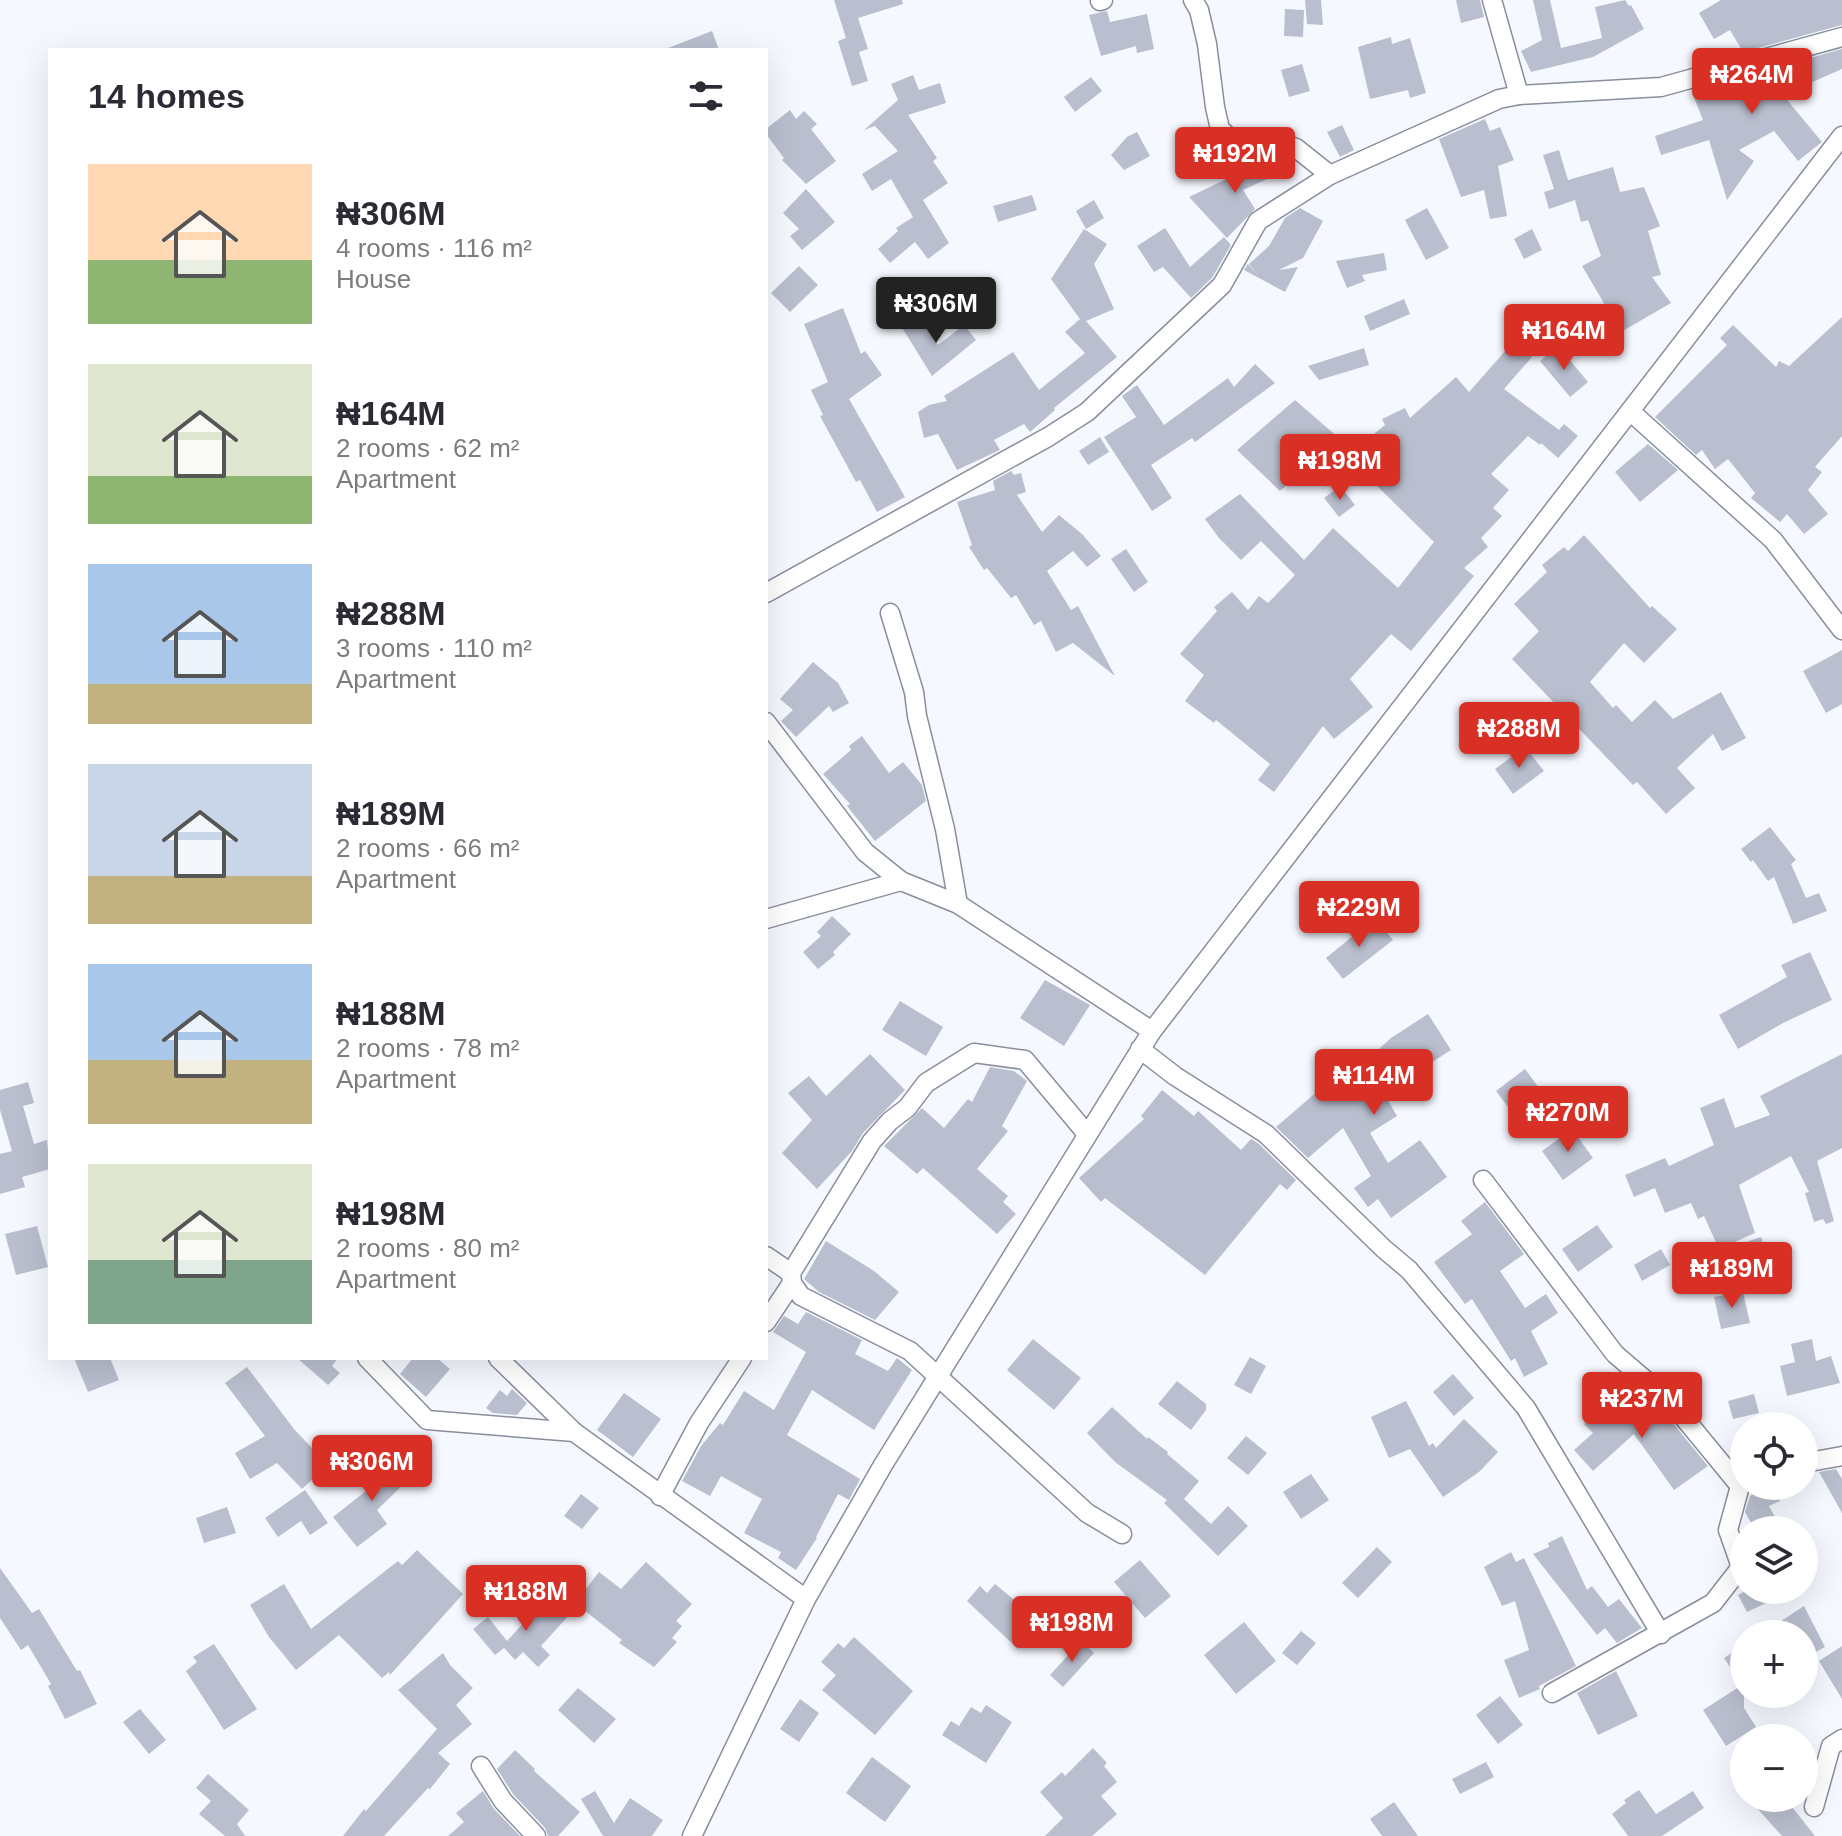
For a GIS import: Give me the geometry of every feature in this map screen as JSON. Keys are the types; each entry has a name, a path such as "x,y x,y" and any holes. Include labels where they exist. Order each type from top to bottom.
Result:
{"street":[{"path":"1193,0 1199,10 1207,44 1220,129 1234,142 1285,144 1296,148 1330,175"},
{"path":"1492,0 1519,95"},
{"path":"768,592 1048,437 1087,412 1222,285 1258,221 1330,175 1484,105 1519,95 1661,87 1842,37"},
{"path":"692,1836 806,1599 883,1465 1152,1031 1842,136"},
{"path":"1630,411 1773,540 1842,630"},
{"path":"890,613 914,692 945,829 958,904"},
{"path":"768,725 865,852 901,881 958,904 1152,1031"},
{"path":"768,918 901,881"},
{"path":"1140,1049 1175,1076 1266,1134 1409,1270 1526,1408 1661,1634"},
{"path":"768,1319 872,1141 907,1108 926,1083 974,1053 1025,1060 1087,1134"},
{"path":"1483,1180 1615,1354 1671,1402 1730,1471"},
{"path":"768,1258 792,1278 801,1296 910,1351 1087,1513 1122,1534"},
{"path":"369,1360 427,1420 574,1432"},
{"path":"500,1360 574,1432 806,1599"},
{"path":"660,1496 699,1423 741,1360"},
{"path":"1818,1460 1842,1456"},
{"path":"1552,1693 1713,1603 1741,1567 1728,1530 1737,1500"},
{"path":"1818,1793 1831,1746 1842,1739"},
{"path":"481,1766 503,1801 536,1836"}],"building":[{"path":"834,0 902,0 903,4 858,18 868,49 859,52 868,81 852,86 838,41 846,38"},
{"path":"1305,0 1321,0 1323,25 1307,24"},
{"path":"1456,0 1480,0 1484,17 1461,23"},
{"path":"1533,0 1550,0 1561,48 1602,38 1595,7 1625,0 1644,29 1593,57 1531,72 1521,51 1542,40"},
{"path":"1721,0 1842,0 1842,25 1743,52 1730,30 1714,39 1699,13"},
{"path":"1285,9 1304,10 1303,37 1284,36"},
{"path":"1107,11 1110,22 1147,14 1154,49 1137,53 1136,46 1101,56 1089,15"},
{"path":"712,31 718,48 668,48"},
{"path":"1391,37 1392,44 1410,38 1426,93 1410,98 1408,90 1370,99 1358,47"},
{"path":"1842,49 1842,69 1783,95 1822,142 1798,161 1774,131 1739,150 1754,161 1727,200 1709,140 1661,155 1655,136 1703,120 1693,95 1724,82"},
{"path":"1302,64 1310,91 1289,97 1281,70"},
{"path":"913,75 919,90 940,83 946,103 908,115 937,158 933,161 948,183 923,200 949,243 928,259 915,242 890,263 878,249 898,231 896,228 913,217 891,179 872,191 862,174 898,151 875,126 864,130 898,100 891,84"},
{"path":"1091,77 1102,91 1075,112 1064,97"},
{"path":"790,110 796,119 804,111 817,124 811,129 836,161 806,184 782,160 784,158 768,137 768,127"},
{"path":"1485,119 1490,131 1500,127 1514,160 1498,166 1507,216 1490,219 1484,190 1461,197 1439,139"},
{"path":"1342,125 1354,150 1340,157 1327,132"},
{"path":"1137,132 1150,156 1124,170 1111,155 1127,137"},
{"path":"1559,150 1568,180 1613,167 1620,192 1644,187 1660,226 1648,231 1661,275 1652,277 1671,303 1621,332 1582,266 1601,256 1588,220 1581,222 1575,200 1549,209 1544,192 1554,189 1543,155"},
{"path":"1274,156 1280,156 1287,170 1243,190 1255,209 1227,238 1189,197"},
{"path":"806,189 835,222 802,250 790,236 799,229 783,213"},
{"path":"1032,195 1037,210 998,222 993,206"},
{"path":"1094,200 1104,218 1086,229 1076,211"},
{"path":"1300,208 1323,221 1303,258 1279,270 1298,267 1285,292 1244,270 1248,264 1257,274 1249,264 1269,246 1285,218"},
{"path":"1427,208 1449,248 1426,260 1405,220"},
{"path":"1165,228 1190,267 1224,237 1231,245 1212,278 1191,298 1163,267 1154,272 1137,246"},
{"path":"1084,229 1107,244 1094,264 1114,309 1086,321 1117,357 1054,408 1030,432 1024,424 994,440 1000,450 957,470 938,434 924,438 918,412 929,405 947,401 944,396 1013,352 1039,390 1085,353 1065,332 1080,319 1051,279"},
{"path":"1532,229 1542,250 1524,259 1514,239"},
{"path":"1384,253 1387,270 1362,275 1365,281 1347,288 1336,261"},
{"path":"799,266 818,285 790,312 771,293"},
{"path":"1404,299 1410,314 1370,331 1364,316"},
{"path":"843,308 861,354 865,351 882,375 849,399 905,497 877,512 860,480 856,482 820,416 823,415 811,390 828,382 804,324"},
{"path":"917,315 938,345 964,325 976,340 932,376 901,326"},
{"path":"1842,317 1842,436 1815,467 1822,472 1808,490 1828,514 1804,534 1787,514 1780,522 1751,498 1755,493 1728,459 1715,469 1702,450 1696,455 1655,417 1727,345 1720,338 1733,325 1776,367 1779,361 1789,366"},
{"path":"1514,341 1532,357 1504,389 1559,430 1564,424 1578,436 1558,458 1528,436 1491,474 1509,490 1493,508 1502,516 1481,538 1488,547 1464,568 1474,576 1411,651 1391,634 1350,679 1373,707 1334,739 1323,726 1274,792 1258,780 1270,764 1216,720 1214,723 1185,701 1204,675 1180,654 1217,611 1214,607 1232,592 1248,610 1259,596 1268,603 1295,575 1261,541 1241,560 1205,519 1240,494 1304,560 1333,528 1398,588 1434,542 1372,481 1380,473 1358,447 1385,425 1382,419 1405,408 1410,418 1456,377 1469,392"},
{"path":"1558,346 1588,382 1570,397 1540,361"},
{"path":"1364,348 1369,365 1319,380 1308,366"},
{"path":"1255,364 1275,383 1195,442 1192,438 1151,465 1172,498 1152,511 1104,437 1136,417 1122,396 1137,385 1164,425 1228,378 1234,387"},
{"path":"1295,400 1347,445 1353,456 1338,465 1328,449 1280,491 1237,450"},
{"path":"1100,437 1109,452 1088,465 1079,451"},
{"path":"1648,444 1678,470 1640,502 1615,472"},
{"path":"1011,471 1014,475 1021,473 1026,492 1017,495 1042,532 1059,515 1082,534 1101,556 1087,567 1073,551 1047,571 1071,610 1078,606 1115,676 1073,643 1056,652 1041,621 1034,625 1016,595 1011,598 987,568 984,570 969,547 972,545 957,502 995,490 993,481"},
{"path":"1340,486 1355,505 1339,517 1324,498"},
{"path":"1584,535 1650,608 1652,606 1677,629 1644,663 1624,643 1590,682 1613,708 1616,705 1632,722 1655,700 1673,719 1721,692 1746,738 1722,751 1713,734 1677,768 1695,788 1666,814 1637,782 1633,785 1512,659 1539,631 1514,604 1547,572 1542,565 1564,547 1568,551"},
{"path":"1126,549 1148,582 1134,592 1111,559"},
{"path":"1842,650 1842,704 1826,713 1803,671"},
{"path":"813,662 838,683 849,703 833,712 829,706 796,737 781,721 793,710 780,699"},
{"path":"862,736 889,773 903,762 922,785 926,801 875,841 847,806 850,804 823,774"},
{"path":"1525,747 1544,771 1513,794 1495,769"},
{"path":"1770,827 1796,860 1791,864 1806,898 1819,893 1827,911 1793,924 1774,877 1768,881 1741,849"},
{"path":"832,916 851,934 833,952 835,955 818,969 803,952 821,936 817,932"},
{"path":"1375,918 1393,940 1343,979 1326,958"},
{"path":"1810,952 1832,1000 1738,1049 1719,1015 1787,977 1781,965"},
{"path":"1045,980 1090,1005 1064,1046 1020,1018"},
{"path":"900,1001 943,1027 926,1056 882,1030"},
{"path":"1428,1014 1451,1050 1407,1078 1386,1097 1397,1116 1370,1133 1388,1163 1420,1140 1447,1177 1391,1218 1378,1199 1368,1207 1354,1188 1371,1176 1343,1128 1308,1158 1276,1127 1326,1084 1322,1079 1344,1059 1355,1071 1391,1038"},
{"path":"870,1054 905,1090 863,1133 852,1151 817,1189 782,1153 812,1120 788,1093 809,1076 826,1096"},
{"path":"1842,1054 1842,1148 1817,1161 1834,1221 1826,1224 1823,1219 1814,1222 1805,1193 1809,1192 1791,1156 1739,1185 1755,1233 1719,1249 1704,1216 1698,1219 1691,1203 1665,1213 1655,1188 1634,1197 1625,1175 1665,1158 1669,1166 1714,1145 1700,1108 1724,1098 1735,1128 1770,1115 1760,1096"},
{"path":"990,1067 1014,1071 1027,1081 1002,1126 1008,1131 977,1169 1008,1196 1003,1202 1016,1214 997,1234 923,1168 917,1174 884,1146 922,1108 944,1128 968,1099 972,1102"},
{"path":"1525,1069 1550,1103 1521,1124 1496,1091"},
{"path":"28,1082 34,1103 23,1106 34,1144 47,1140 48,1170 22,1177 25,1187 0,1194 0,1154 12,1151 0,1110 0,1090"},
{"path":"1162,1090 1194,1116 1198,1111 1241,1150 1251,1139 1258,1143 1296,1180 1287,1190 1280,1184 1205,1275 1105,1198 1101,1202 1079,1178 1144,1119 1141,1116"},
{"path":"1572,1129 1593,1158 1563,1180 1542,1151"},
{"path":"1485,1202 1524,1254 1500,1271 1525,1308 1546,1294 1558,1313 1531,1331 1548,1364 1524,1377 1515,1358 1511,1361 1472,1299 1465,1304 1434,1262 1472,1234 1461,1221"},
{"path":"1597,1225 1613,1247 1578,1272 1562,1249"},
{"path":"37,1226 48,1267 16,1275 5,1234"},
{"path":"1761,1237 1768,1260 1752,1264 1746,1242"},
{"path":"826,1241 874,1271 899,1292 875,1320 819,1292 804,1279"},
{"path":"1661,1249 1670,1265 1642,1281 1634,1265"},
{"path":"1743,1292 1750,1323 1721,1329 1714,1297"},
{"path":"806,1312 862,1340 855,1354 888,1371 897,1358 912,1370 874,1430 812,1390 787,1435 860,1479 849,1500 838,1494 817,1538 796,1570 778,1558 781,1552 744,1533 762,1499 721,1476 710,1496 682,1481 701,1446 720,1423 723,1425 744,1391 774,1410 806,1352 773,1332 784,1316 798,1324"},
{"path":"1033,1339 1081,1378 1054,1410 1007,1370"},
{"path":"1812,1339 1816,1361 1831,1356 1840,1383 1787,1396 1780,1366 1795,1362 1791,1344"},
{"path":"1250,1357 1266,1366 1251,1394 1234,1385"},
{"path":"75,1360 111,1360 119,1380 88,1392"},
{"path":"299,1360 336,1360 332,1366 340,1373 328,1385"},
{"path":"411,1360 439,1360 450,1369 426,1397 400,1374"},
{"path":"247,1367 294,1429 328,1465 302,1489 277,1463 250,1479 235,1453 265,1436 225,1383"},
{"path":"1453,1374 1474,1398 1454,1416 1433,1392"},
{"path":"1177,1381 1206,1404 1206,1410 1191,1430 1158,1404"},
{"path":"512,1389 527,1403 517,1415 493,1413 486,1408 500,1390 507,1396"},
{"path":"1638,1392 1656,1413 1662,1410 1708,1466 1674,1490 1634,1434 1593,1471 1574,1450 1593,1433 1584,1424 1603,1408 1610,1415"},
{"path":"624,1393 661,1419 633,1457 597,1430"},
{"path":"1754,1394 1759,1412 1731,1412 1728,1401"},
{"path":"1406,1401 1429,1446 1433,1443 1436,1448 1464,1419 1498,1452 1479,1472 1443,1497 1410,1449 1389,1458 1371,1417"},
{"path":"1112,1407 1199,1481 1184,1499 1211,1524 1228,1506 1248,1526 1218,1556 1164,1503 1167,1500 1115,1462 1087,1433"},
{"path":"1246,1436 1267,1453 1248,1475 1227,1458"},
{"path":"391,1456 411,1477 377,1510 387,1524 357,1547 333,1517 376,1483 370,1477"},
{"path":"1836,1469 1842,1479 1842,1513 1819,1472"},
{"path":"1311,1474 1329,1500 1301,1519 1283,1492"},
{"path":"305,1490 328,1523 310,1535 301,1521 278,1537 265,1518"},
{"path":"581,1494 599,1508 582,1529 564,1516"},
{"path":"1749,1500 1780,1500 1769,1506 1774,1516 1747,1516 1745,1512"},
{"path":"227,1507 236,1533 204,1543 196,1518"},
{"path":"1562,1536 1587,1590 1592,1586 1608,1607 1619,1599 1642,1628 1617,1643 1605,1628 1597,1635 1533,1554 1549,1547 1548,1543"},
{"path":"1377,1547 1392,1562 1358,1598 1342,1583"},
{"path":"417,1550 463,1594 390,1675 389,1672 382,1678 339,1635 296,1670 269,1637 250,1605 284,1584 311,1629 398,1561 402,1565"},
{"path":"1511,1552 1516,1562 1524,1558 1576,1666 1539,1686 1540,1689 1519,1698 1504,1660 1529,1650 1515,1601 1502,1606 1484,1567"},
{"path":"1140,1560 1171,1596 1145,1618 1114,1582"},
{"path":"646,1562 692,1604 676,1621 682,1626 672,1638 677,1642 654,1667 619,1643 622,1640 575,1603 599,1572 621,1589"},
{"path":"0,1568 32,1613 39,1609 77,1671 80,1670 97,1704 65,1719 48,1686 51,1684 28,1645 21,1650 0,1618"},
{"path":"995,1584 1042,1623 1018,1649 967,1601 980,1586 987,1593"},
{"path":"549,1595 570,1614 541,1646 550,1655 538,1667 523,1652 515,1660 504,1648 495,1655 473,1629 488,1617 507,1641"},
{"path":"1743,1604 1764,1604 1747,1612"},
{"path":"1804,1606 1811,1620 1782,1620"},
{"path":"1244,1622 1276,1661 1236,1694 1204,1655"},
{"path":"1301,1631 1316,1643 1297,1665 1282,1653"},
{"path":"1818,1633 1825,1647 1818,1651"},
{"path":"854,1637 913,1691 875,1735 822,1690 836,1675 821,1662 838,1643 844,1648"},
{"path":"1081,1641 1094,1653 1063,1687 1050,1675"},
{"path":"214,1644 257,1709 224,1730 186,1671 197,1662 193,1657"},
{"path":"1842,1646 1842,1699 1819,1661"},
{"path":"443,1653 450,1665 473,1688 456,1705 472,1724 438,1753 450,1764 384,1836 343,1836 437,1729 398,1690"},
{"path":"1616,1671 1638,1716 1598,1735 1577,1693"},
{"path":"578,1688 616,1719 594,1743 558,1710"},
{"path":"1730,1693 1730,1708 1744,1708 1754,1724 1730,1724 1730,1743 1726,1746 1703,1710"},
{"path":"1500,1696 1523,1725 1498,1744 1476,1715"},
{"path":"800,1699 819,1713 799,1742 780,1729"},
{"path":"986,1705 1012,1722 986,1763 942,1735 951,1721 959,1726 971,1707 981,1713"},
{"path":"140,1709 166,1740 149,1754 123,1722"},
{"path":"1093,1748 1107,1763 1104,1766 1117,1782 1101,1796 1117,1814 1092,1836 1045,1836 1063,1818 1040,1792 1062,1772 1065,1776"},
{"path":"515,1750 580,1812 558,1836 548,1836 545,1828 513,1794 497,1769"},
{"path":"872,1757 911,1786 885,1822 846,1793"},
{"path":"1486,1762 1494,1777 1460,1794 1452,1779"},
{"path":"208,1774 249,1810 237,1824 245,1836 225,1836 199,1814 211,1801 196,1788"},
{"path":"1639,1790 1656,1814 1693,1791 1704,1808 1662,1836 1628,1836 1612,1814 1626,1803 1624,1800"},
{"path":"483,1791 494,1809 520,1836 448,1836 464,1822 456,1813"},
{"path":"595,1791 614,1823 630,1798 663,1820 652,1836 603,1836 581,1799"},
{"path":"1394,1802 1418,1836 1382,1836 1370,1819"},
{"path":"1761,1812 1796,1812 1815,1836 1782,1836"}]}
